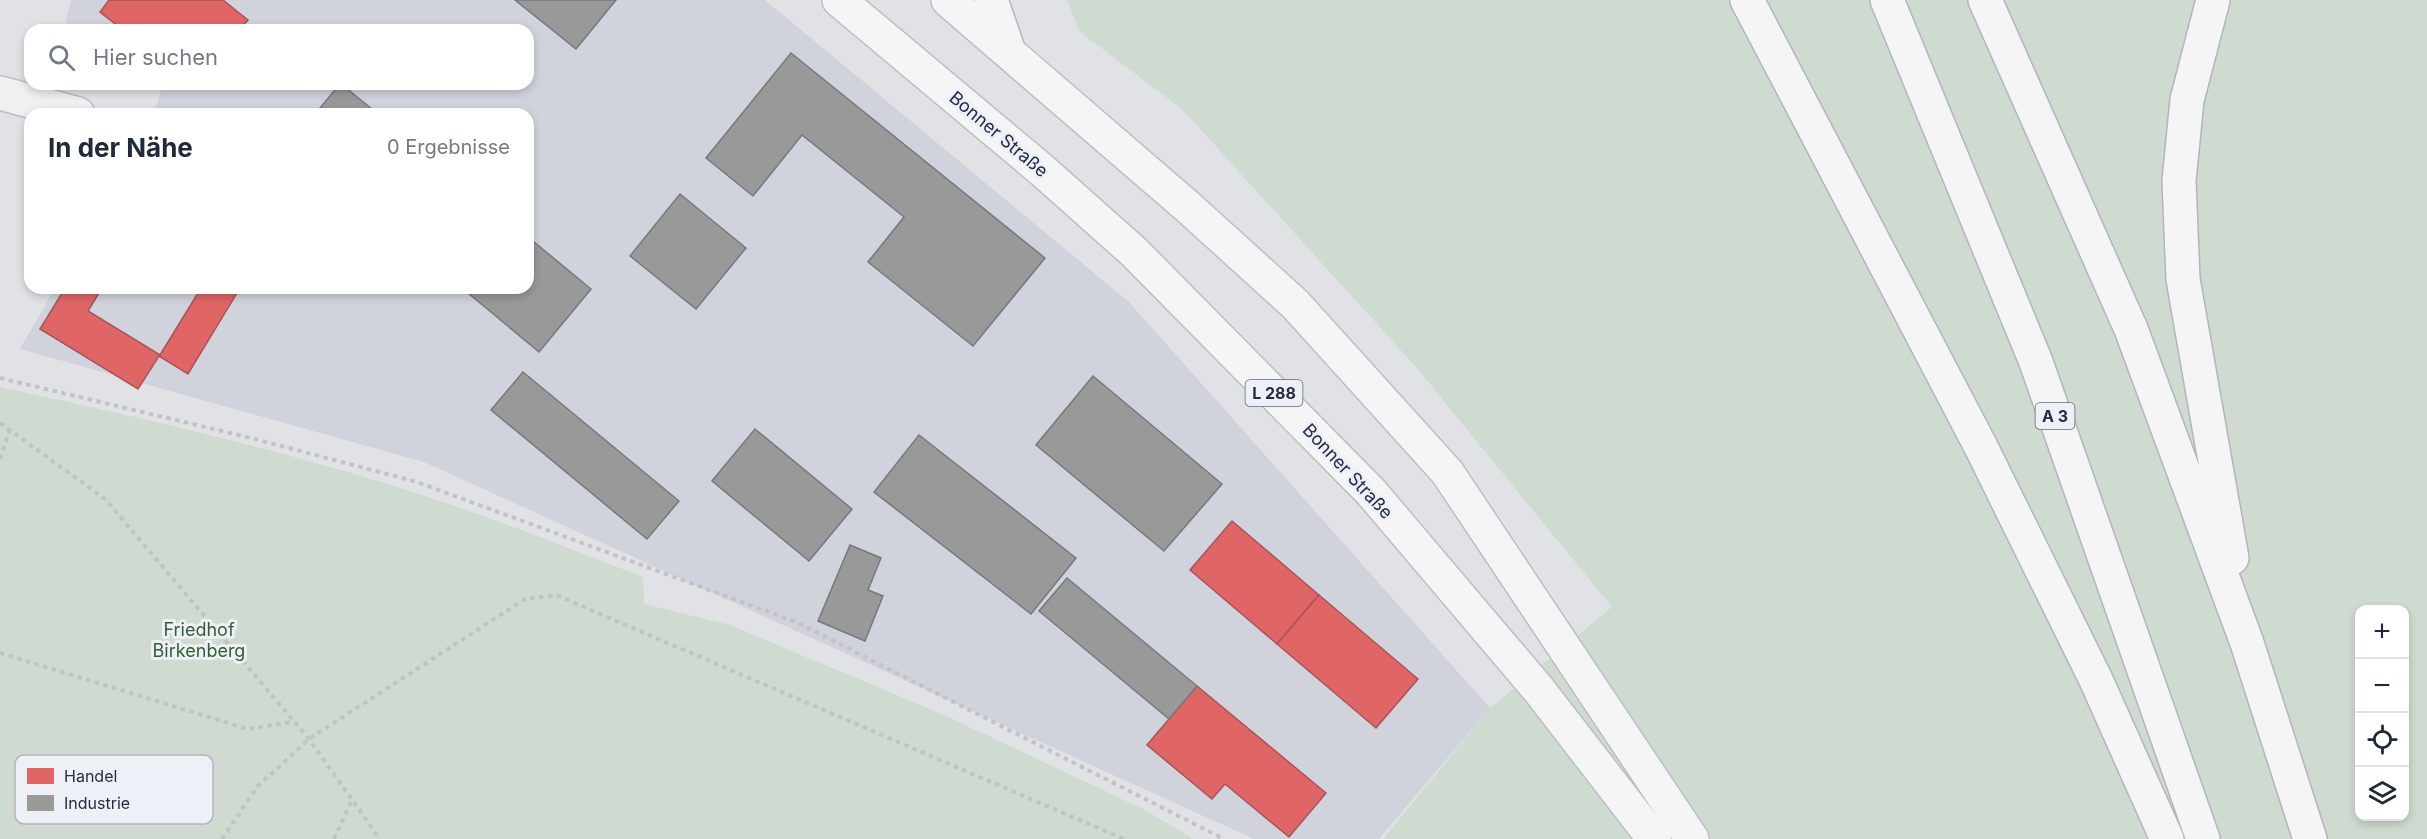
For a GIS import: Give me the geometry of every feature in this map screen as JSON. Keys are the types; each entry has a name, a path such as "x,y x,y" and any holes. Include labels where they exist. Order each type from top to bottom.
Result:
{"main road":[{"name":"Bonner Straße","path":"839,0 1043,171 1134,252 1371,492 1539,690 1654,839"},
{"path":"948,0 1188,207 1295,304 1447,472 1692,839"},
{"path":"991,0 1009,52"},
{"path":"1747,0 1981,447 2096,680 2167,839"},
{"name":"A 3","path":"1887,0 2036,362 2203,839"},
{"path":"1985,0 2131,329 2247,643 2310,839"},
{"path":"2213,0 2187,100 2179,181 2183,279 2247,643"}],"street":[{"path":"0,93 56,108"}],"path":[{"path":"0,378 251,438 417,482 796,622 1224,839"},
{"path":"0,423 105,499 309,740 380,839"},
{"path":"0,459 10,429"},
{"path":"222,839 258,786 309,740 525,599 556,595 1124,839"},
{"path":"0,653 248,729 294,722"},
{"path":"334,839 352,800"}],"shaded area":[{"path":"71,0 765,0 1129,302 1490,708 1379,839 1254,839 424,462 20,349 52,294 534,294 534,108 156,108 161,90 534,90 534,24 65,24"}],"green space":[{"path":"1067,0 2427,0 2427,839 1383,839 1490,708 1612,607 1416,367 1182,109 1080,32"},
{"name":"Friedhof Birkenberg","path":"0,387 284,454 397,487 524,531 643,577 644,604 730,625 944,715 1143,809 1194,839 0,839"}],"building: Handel":[{"path":"109,0 223,0 248,20 244,24 115,24 100,12"},
{"path":"61,294 98,294 88,311 160,355 197,294 236,294 188,374 159,356 138,389 40,329"},
{"path":"1232,521 1319,595 1277,644 1190,570"},
{"path":"1319,595 1418,679 1376,728 1277,644"},
{"path":"1197,686 1326,793 1289,837 1225,784 1212,799 1147,745"}],"building: Industrie":[{"path":"515,0 616,0 576,49"},
{"path":"791,53 1045,258 973,346 868,262 904,217 802,135 753,196 706,158"},
{"path":"335,90 348,90 371,108 320,108"},
{"path":"680,194 746,248 696,309 630,256"},
{"path":"534,242 591,289 539,352 469,294 534,294"},
{"path":"523,372 679,501 647,539 491,410"},
{"path":"1093,376 1222,484 1164,551 1036,445"},
{"path":"755,429 852,509 809,561 712,481"},
{"path":"919,435 1076,558 1031,614 874,492"},
{"path":"850,545 881,558 868,590 883,596 865,641 818,621"},
{"path":"1067,578 1197,686 1169,719 1039,611"}]}
